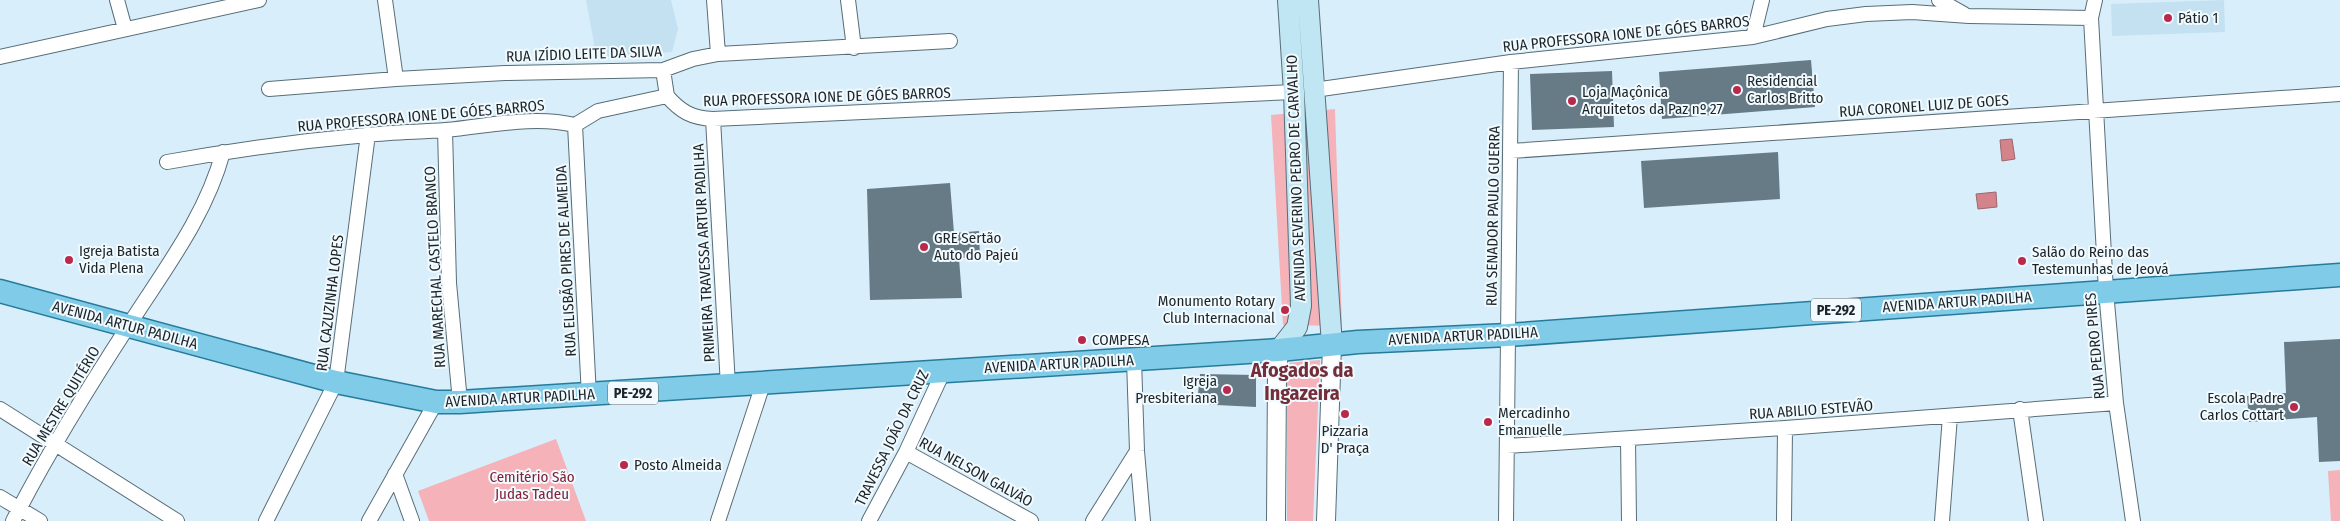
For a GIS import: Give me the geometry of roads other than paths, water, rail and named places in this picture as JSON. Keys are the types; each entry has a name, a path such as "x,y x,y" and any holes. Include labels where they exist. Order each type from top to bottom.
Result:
{"main road":[{"name":"AVENIDA SEVERINO PEDRO DE CARVALHO","path":"1279,350 1297,327 1301,306 1304,91 1298,1"},
{"name":"AVENIDA SEVERINO PEDRO DE CARVALHO","path":"1304,91 1332,346"},
{"name":"AVENIDA ARTUR PADILHA","path":"0,291 336,382 436,402 460,402 589,396 944,370 1134,360 1332,346 1358,342 1508,335 2106,290 2340,276"}],"street":[{"path":"117,0 125,29"},
{"path":"0,56 254,0"},
{"path":"385,0 396,78"},
{"path":"714,0 718,54"},
{"path":"848,0 854,48"},
{"path":"1753,37 1762,0"},
{"path":"1939,0 1969,16"},
{"name":"RUA PEDRO PIRES","path":"2095,0 2091,18 2106,290 2116,403 2133,521"},
{"name":"RUA PROFESSORA IONE DE GÓES BARROS","path":"667,96 679,110 688,116 713,120 1304,91 1511,62 1753,37 1827,19 1866,14 1912,12 1969,16 2091,18"},
{"name":"RUA IZÍDIO LEITE DA SILVA","path":"269,89 396,78 663,70 693,59 718,54 854,48 950,40"},
{"name":"RUA SENADOR PAULO GUERRA","path":"1506,521 1511,62"},
{"path":"575,125 598,111 667,96 663,70"},
{"name":"RUA CORONEL LUIZ DE GOES","path":"1511,151 2340,94"},
{"name":"RUA PROFESSORA IONE DE GÓES BARROS","path":"167,162 223,152 368,134 445,130 533,120 575,125"},
{"name":"PRIMEIRA TRAVESSA ARTUR PADILHA","path":"713,120 728,386"},
{"name":"RUA ELISBÃO PIRES DE ALMEIDA","path":"575,125 589,396"},
{"name":"RUA MARECHAL CASTELO BRANCO","path":"445,130 449,283 460,402"},
{"name":"RUA CAZUZINHA LOPES","path":"266,521 336,382 368,134"},
{"name":"RUA MESTRE QUITÉRIO","path":"16,515 128,326 175,255 206,198 223,152"},
{"path":"1326,521 1332,346"},
{"path":"1276,521 1277,374 1279,350"},
{"path":"1134,360 1137,451 1143,521"},
{"name":"TRAVESSA JOÃO DA CRUZ","path":"869,521 906,452 944,370"},
{"path":"718,521 763,384"},
{"path":"369,521 436,402"},
{"name":"RUA ABILIO ESTEVÃO","path":"1507,446 1785,428 2116,403"},
{"path":"0,409 177,521"},
{"path":"2020,409 2036,521"},
{"path":"1942,521 1950,416"},
{"path":"1784,521 1785,428"},
{"path":"1628,439 1629,521"},
{"path":"1093,521 1137,451"},
{"name":"RUA NELSON GALVÃO","path":"906,452 1031,521"},
{"path":"395,474 412,521"},
{"path":"0,497 16,515 40,521"}],"place":[{"name":"Pátio 1","path":"2168,18"},
{"name":"Residencial Carlos Britto","path":"1737,90"},
{"name":"Loja Maçônica Arquitetos da Paz nº 27","path":"1572,101"},
{"name":"GRE Sertão Auto do Pajeú","path":"924,247"},
{"name":"Igreja Batista Vida Plena","path":"69,260"},
{"name":"Salão do Reino das Testemunhas de Jeová","path":"2022,261"},
{"name":"Monumento Rotary Club Internacional","path":"1285,310"},
{"name":"COMPESA","path":"1082,340"},
{"name":"Igreja Presbiteriana","path":"1227,390"},
{"name":"Escola Padre Carlos Cottart","path":"2294,407"},
{"name":"Pizzaria D' Praça","path":"1345,414"},
{"name":"Mercadinho Emanuelle","path":"1488,422"},
{"name":"Posto Almeida","path":"624,465"}],"district":[{"name":"Afogados da Ingazeira","path":"1302,382"}],"park label":[{"name":"Cemitério São Judas Tadeu","path":"532,486"}]}
